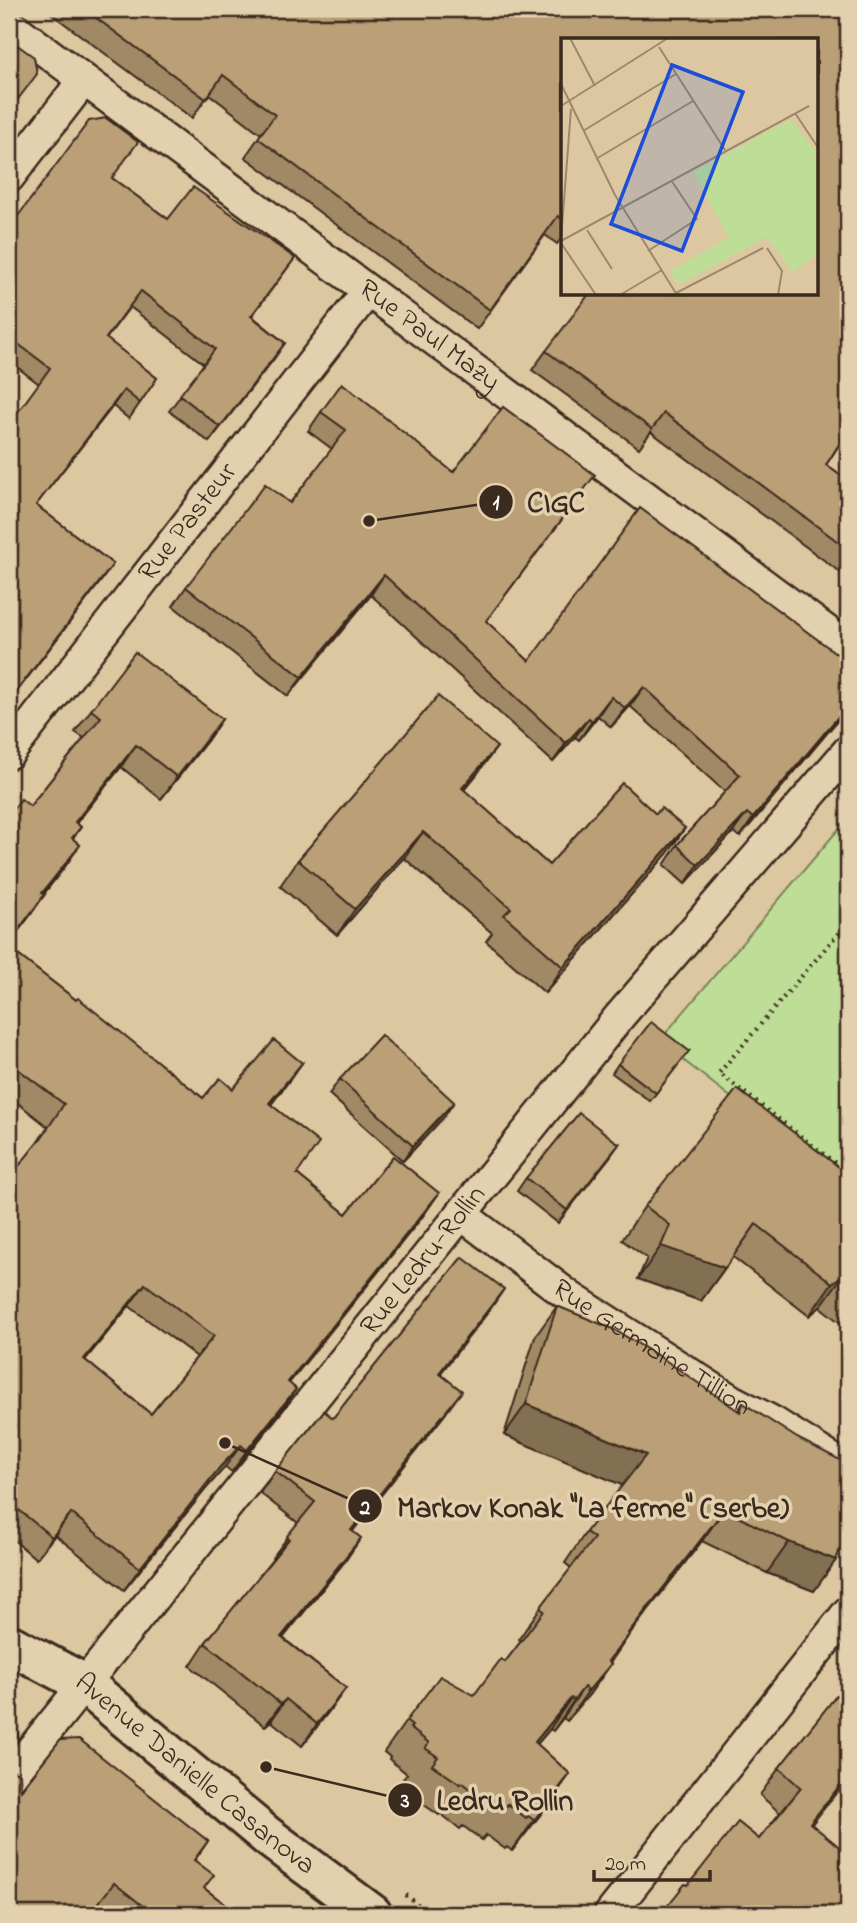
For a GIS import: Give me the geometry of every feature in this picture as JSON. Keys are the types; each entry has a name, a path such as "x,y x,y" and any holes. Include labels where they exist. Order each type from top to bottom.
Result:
{"street":[{"name":"Rue Paul Mazy","path":"9,24 848,647"},
{"path":"9,177 83,81"},
{"name":"Rue Pasteur","path":"9,753 368,291"},
{"name":"Rue Ledru-Rollin","path":"9,1778 619,1017 848,751"},
{"name":"Rue Germaine Tillion","path":"461,1214 570,1297 731,1401 773,1422 848,1469"},
{"path":"610,1914 848,1612"},
{"name":"Avenue Danielle Casanova","path":"9,1644 83,1683 267,1836 372,1914"}],"path":[{"path":"848,922 719,1073 848,1173"}],"green space":[{"path":"848,818 848,1221 797,1149 659,1041"}],"building":[{"path":"84,9 151,9 158,14 161,9 848,9 848,430 826,465 848,481 848,549 664,413 652,429 546,351 587,296 818,296 818,38 561,38 561,218 558,216 490,310 258,138 275,115 223,75 206,99"},
{"path":"9,39 34,57 37,74 9,111"},
{"path":"106,118 138,142 112,178 168,219 193,187 295,258 251,316 285,343 220,427 180,395 215,349 141,291 106,338 157,378 140,403 124,390 36,505 113,564 9,701 9,411 15,416 50,368 9,337 9,228 89,121"},
{"path":"342,383 453,472 503,407 595,475 486,621 529,661 640,508 848,662 848,705 753,818 747,813 698,865 677,845 740,775 644,687 625,708 611,697 592,721 589,718 566,743 384,575 302,677 186,587 265,484 290,503 346,430 321,412"},
{"path":"135,652 222,719 177,777 136,745 75,822 81,827 72,838 80,845 42,893 45,894 9,942 9,815 21,799 30,806 101,717 91,710"},
{"path":"438,696 497,747 462,788 549,865 622,783 656,814 661,808 685,828 563,967 504,915 511,908 423,832 355,909 298,860"},
{"path":"9,948 76,1000 78,998 203,1098 220,1078 233,1089 274,1040 302,1063 269,1103 319,1143 297,1174 346,1214 393,1156 439,1193 288,1382 296,1389 247,1450 241,1445 220,1467 140,1568 71,1513 52,1537 9,1502 9,1160 18,1167 64,1104 15,1067 9,1075","holes":["145,1284 214,1336 151,1414 84,1359"]},
{"path":"651,1022 689,1051 656,1093 618,1064"},
{"path":"381,1035 454,1102 413,1146 340,1079"},
{"path":"737,1089 848,1174 848,1278 844,1274 832,1283 756,1224 725,1268 661,1246 670,1225 645,1206"},
{"path":"579,1113 619,1144 567,1210 526,1178"},
{"path":"462,1257 504,1289 439,1373 462,1391 351,1530 361,1538 281,1637 346,1688 317,1724 286,1699 281,1704 205,1643 289,1539 287,1536 315,1502 275,1471 324,1411 333,1418"},
{"path":"557,1306 613,1329 665,1360 740,1412 743,1403 797,1438 848,1464 848,1528 836,1560 789,1542 724,1510 628,1633 608,1661 611,1664 589,1690 584,1687 574,1700 571,1698 535,1742 570,1774 534,1820 528,1816 526,1818 508,1804 504,1809 484,1795 482,1798 462,1782 460,1784 432,1765 438,1757 425,1748 429,1743 410,1728 412,1726 406,1721 440,1676 474,1695 501,1659 505,1662 544,1611 540,1608 594,1538 586,1532 646,1455 526,1404"},
{"path":"848,1681 848,1775 810,1823 848,1854 848,1914 661,1914 738,1822 759,1839 801,1788 779,1768"},
{"path":"9,1684 14,1689 18,1737 9,1751"},
{"path":"79,1739 208,1841 194,1860 214,1875 204,1888 238,1914 153,1914 114,1883 90,1914 9,1914 9,1766 20,1774 21,1790 60,1740"}],"place":[{"name":"CIGC","path":"369,521"},
{"name":"Markov Konak \"La ferme\" (serbe)","path":"225,1443"},
{"name":"Ledru Rollin","path":"266,1767"}]}
